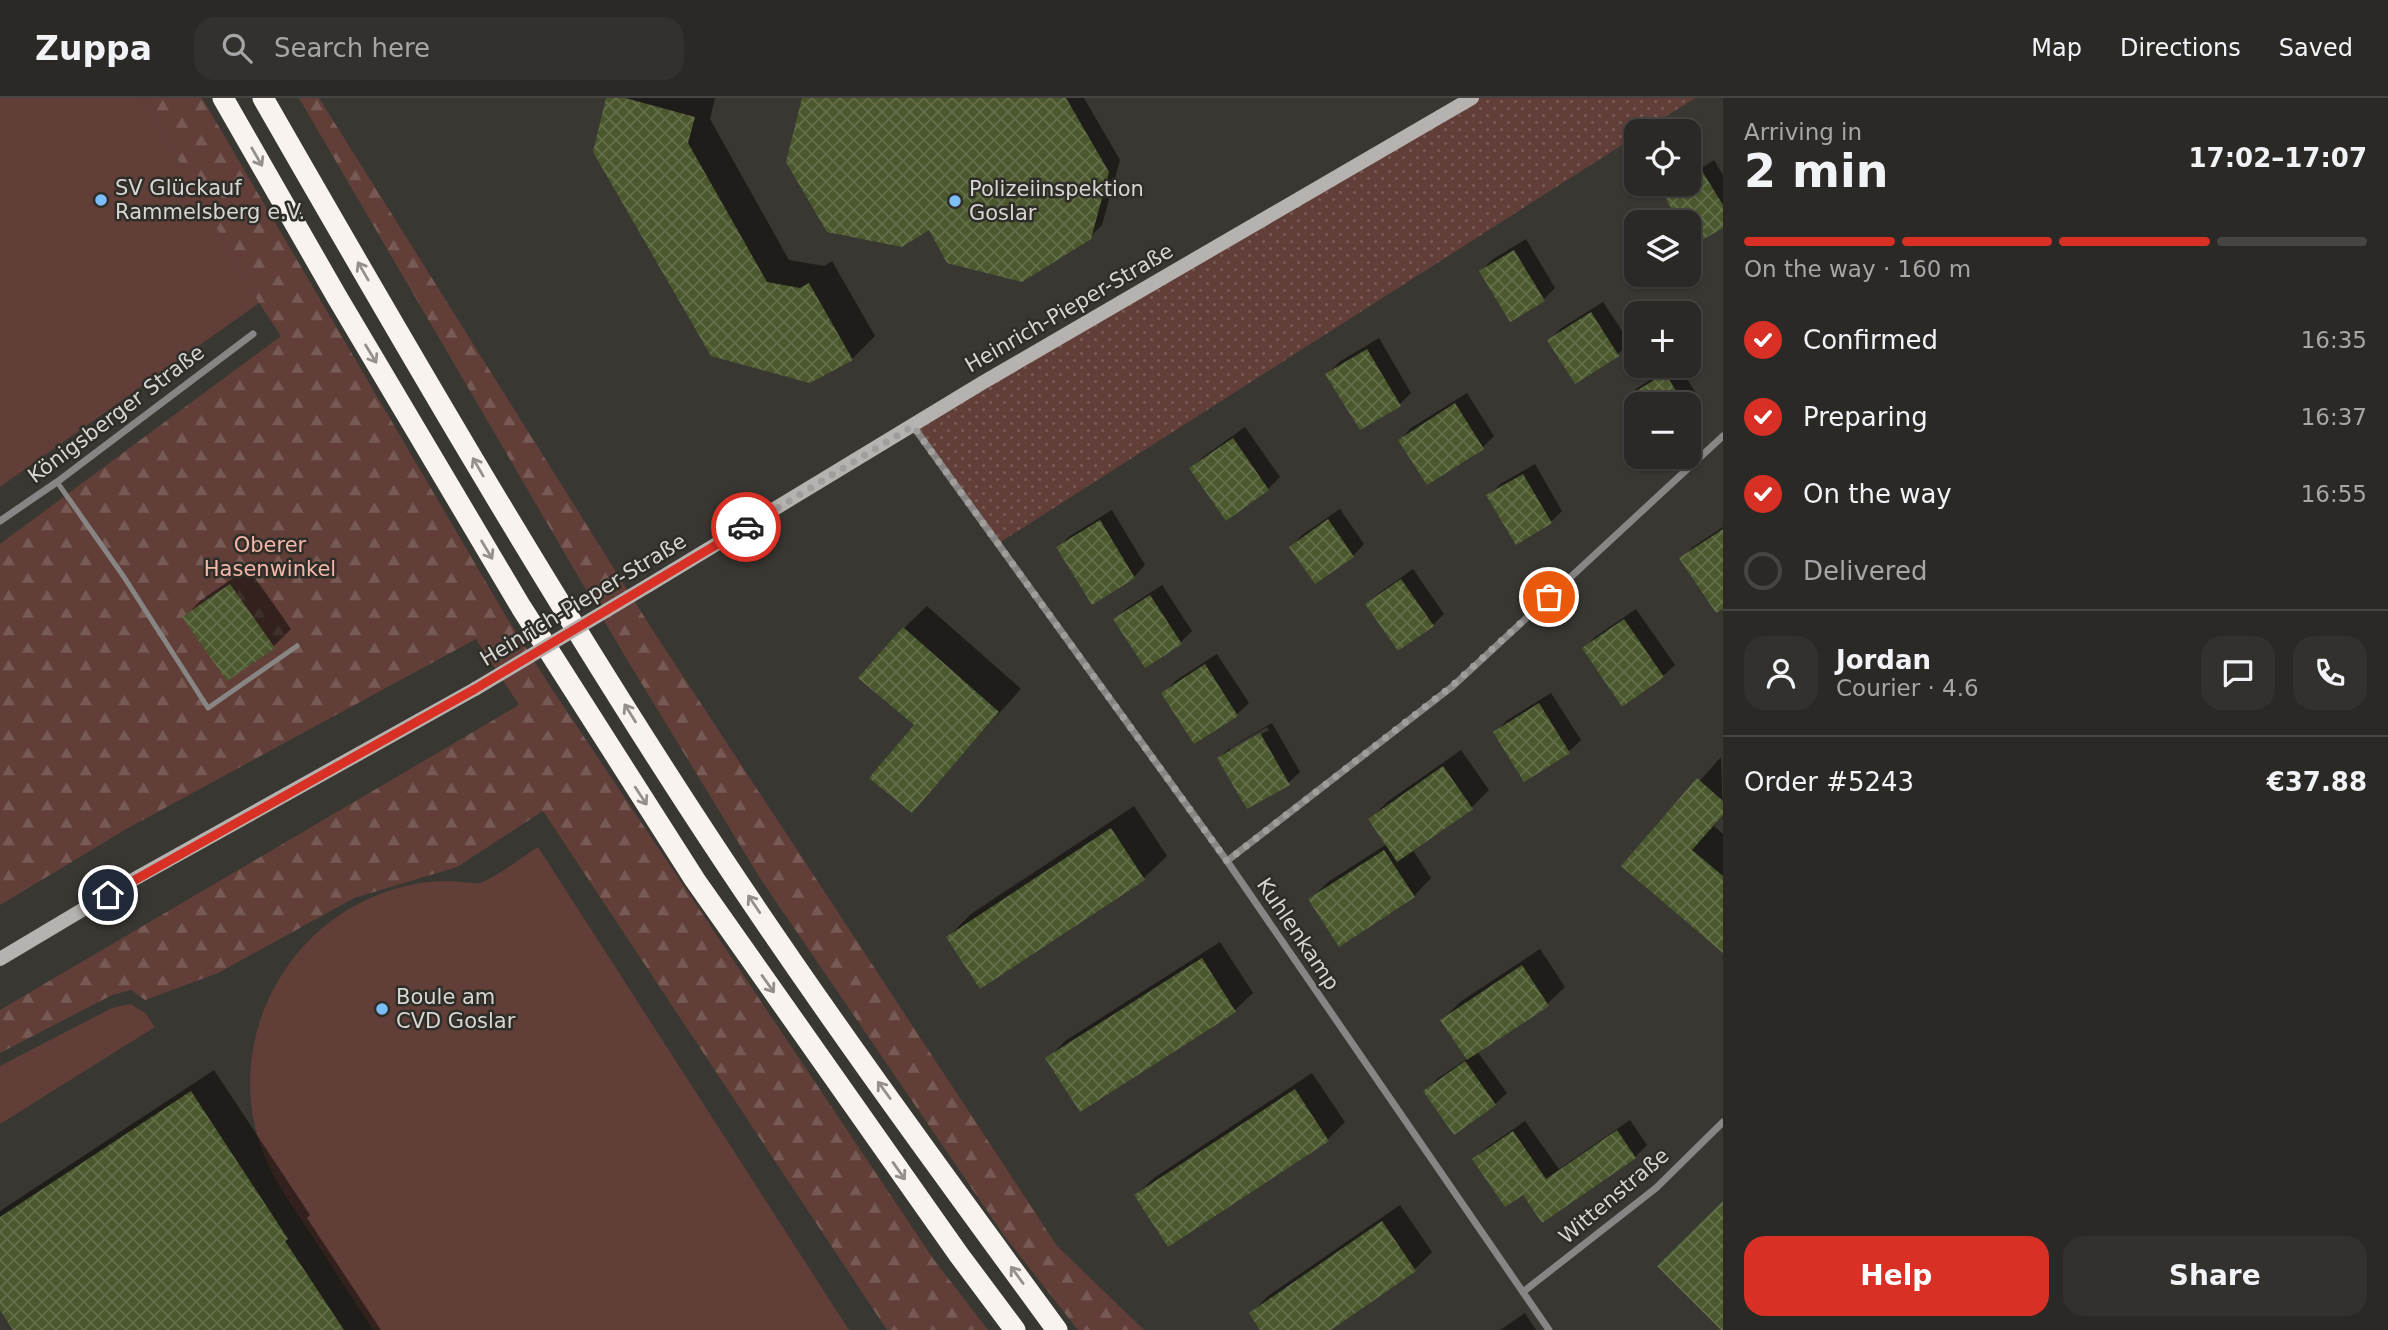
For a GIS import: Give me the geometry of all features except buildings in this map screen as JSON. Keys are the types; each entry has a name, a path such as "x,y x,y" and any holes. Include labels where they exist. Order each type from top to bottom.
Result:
{"highway":[{"path":"223,98 337,297 514,595 659,824 711,903 959,1255 1015,1330"},
{"path":"263,98 495,496 688,806 812,990 1057,1330"}],"street":[{"name":"Heinrich-Pieper-Straße","path":"0,960 141,876 475,689 994,376 1472,98"},
{"name":"Königsberger Straße","path":"0,522 253,334"},
{"name":"Kuhlenkamp","path":"913,426 1227,861 1549,1330"},
{"path":"1227,861 1452,686 1723,436"},
{"name":"Wittenstraße","path":"1523,1292 1656,1188 1723,1122"}],"lane":[{"path":"57,482 124,577 208,708 297,646"}],"green space":[{"name":"SV Glückauf Rammelsberg e.V.","path":"0,98 143,98 259,303 0,487"},
{"name":"Oberer Hasenwinkel","path":"143,98 202,98 507,618 550,686 934,1260 988,1330 887,1330 543,811 457,867 354,898 218,973 145,1000 131,990 112,995 0,1053 0,1010 519,705 476,639 128,828 0,905 0,544 281,336 259,303"},
{"path":"299,98 319,98 650,626 1057,1246 1144,1330 1078,1330 1003,1234 760,878 620,648"},
{"path":"1472,98 1695,98 1662,119 1624,119 1624,144 999,543 913,426"},
{"path":"538,847 849,1330 373,1330 286,1197 268,1164 255,1126 250,1088 253,1050 263,1012 280,978 303,947 332,921 366,900 416,884 437,881 479,883"},
{"path":"131,1004 145,1013 155,1027 0,1124 0,1066 112,1008"}],"way so far":[{"path":"746,527 913,426 1227,861 1452,686 1549,597"}],"place":[{"name":"SV Glückauf Rammelsberg e.V.","path":"101,200"},
{"name":"Polizeiinspektion Goslar","path":"955,201"},
{"name":"Boule am CVD Goslar","path":"382,1009"}],"route":[{"path":"108,895 475,689 746,527"}]}
